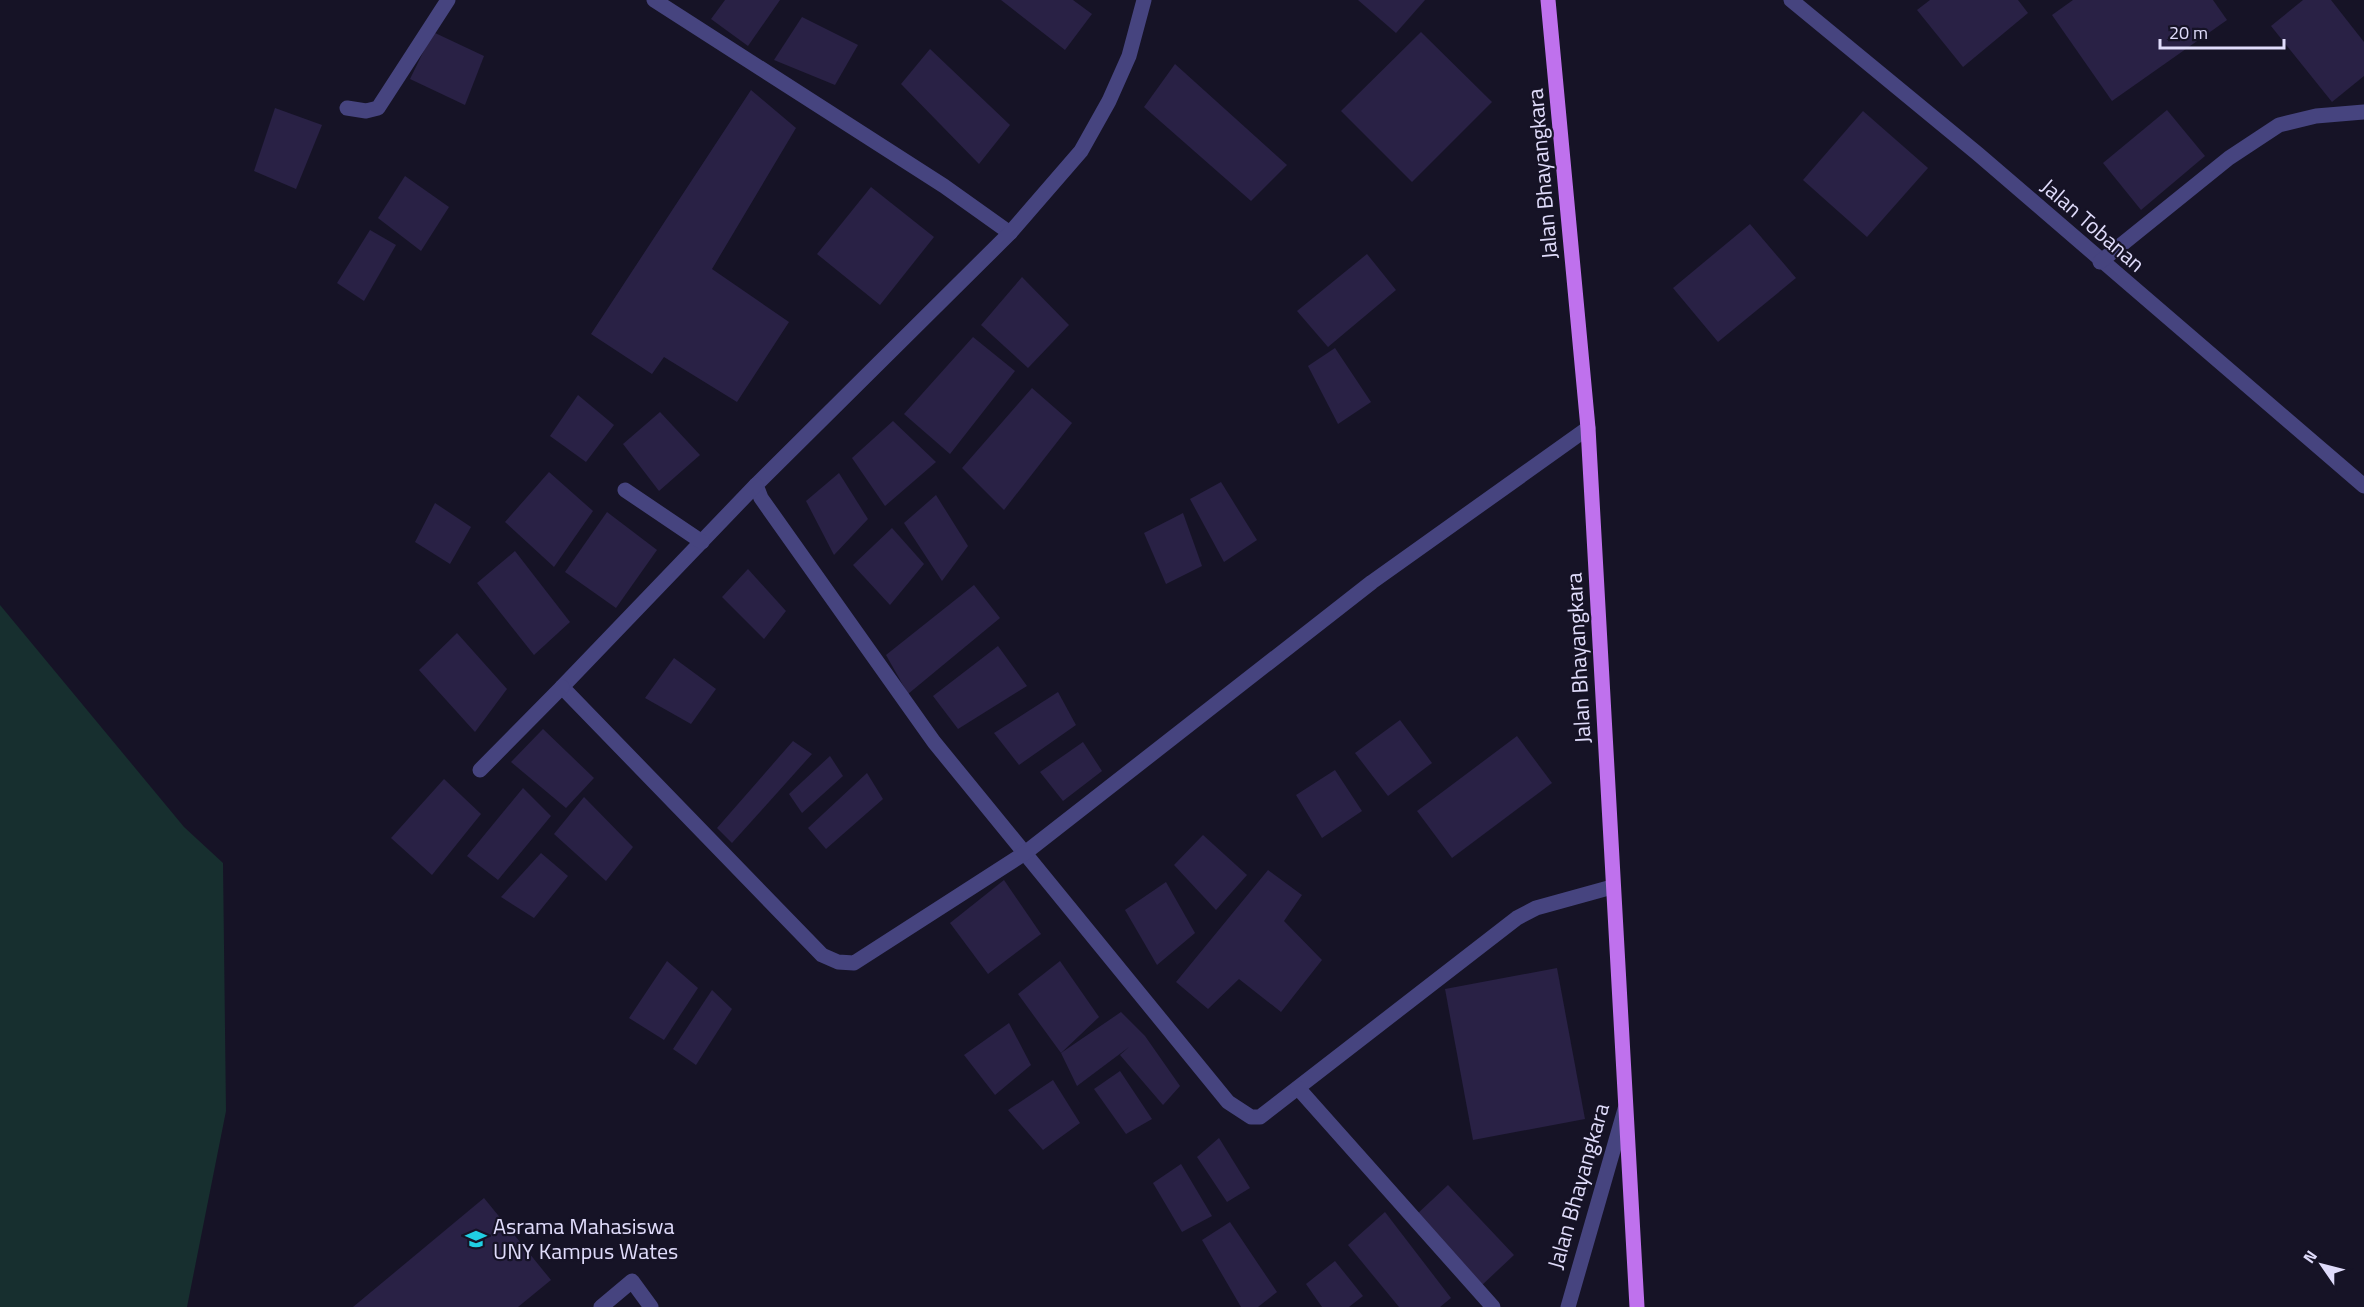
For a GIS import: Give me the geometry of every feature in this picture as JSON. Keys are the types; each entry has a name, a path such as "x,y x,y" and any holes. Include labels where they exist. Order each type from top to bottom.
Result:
{"main road":[{"name":"Jalan Bhayangkara","path":"1548,0 1588,428 1626,1106"},
{"path":"1626,1106 1637,1307"}],"street":[{"path":"347,108 366,111 378,108 448,0"},
{"path":"654,0 944,186 1010,233"},
{"path":"480,770 756,485 1010,233 1081,151 1109,101 1129,56 1144,0"},
{"name":"Jalan Tobanan","path":"1791,0 1977,154 2100,262 2364,486"},
{"path":"2100,262 2229,158 2279,125 2316,116 2364,112"},
{"path":"562,687 822,955 838,962 854,963 1025,853 1372,582 1588,428"},
{"path":"756,485 773,515 934,742 1228,1102 1251,1117 1260,1117 1517,918 1536,908 1612,887"},
{"path":"625,490 702,542"},
{"path":"1298,1088 1493,1307"},
{"name":"Jalan Bhayangkara","path":"1568,1307 1626,1106"},
{"path":"601,1307 632,1281 651,1307"}],"green space":[{"path":"0,605 184,827 223,863 226,1111 187,1307 0,1307"}],"building":[{"path":"725,0 780,0 748,46 711,19"},
{"path":"1001,0 1073,0 1092,14 1065,50"},
{"path":"1358,0 1425,0 1396,33"},
{"path":"1930,0 2018,0 2028,13 1963,67 1917,10"},
{"path":"2073,0 2213,0 2227,20 2112,101 2052,15"},
{"path":"2303,0 2331,0 2364,42 2364,76 2332,102 2271,26"},
{"path":"802,17 858,45 835,85 774,60"},
{"path":"433,32 484,56 465,105 410,79"},
{"path":"1421,32 1492,102 1412,182 1341,111"},
{"path":"930,49 1010,125 979,164 901,84"},
{"path":"1175,64 1287,165 1251,201 1144,107"},
{"path":"751,90 796,128 712,269 789,322 737,402 664,357 652,374 591,334"},
{"path":"275,108 322,125 296,189 254,171"},
{"path":"2167,110 2205,156 2141,210 2103,163"},
{"path":"1863,111 1928,168 1867,237 1803,180"},
{"path":"405,176 449,207 421,251 378,218"},
{"path":"871,187 934,237 880,305 817,254"},
{"path":"1750,224 1796,278 1718,342 1673,288"},
{"path":"370,230 396,245 364,301 337,283"},
{"path":"1367,254 1396,290 1328,347 1297,311"},
{"path":"1022,277 1069,325 1028,368 981,325"},
{"path":"973,337 1015,371 950,454 904,414"},
{"path":"1335,348 1371,402 1338,424 1308,366"},
{"path":"1032,388 1072,423 1004,510 962,468"},
{"path":"578,395 614,425 586,462 550,436"},
{"path":"660,412 700,455 659,491 623,444"},
{"path":"893,421 936,462 885,506 852,458"},
{"path":"549,472 593,511 554,567 505,522"},
{"path":"839,473 868,519 834,555 806,501"},
{"path":"1221,482 1257,540 1224,562 1190,499"},
{"path":"936,495 968,546 942,581 904,523"},
{"path":"435,503 471,527 450,564 415,542"},
{"path":"607,512 657,550 616,608 565,572"},
{"path":"1183,513 1202,566 1166,584 1144,533"},
{"path":"892,528 924,564 890,605 853,565"},
{"path":"515,551 570,622 534,655 477,583"},
{"path":"748,569 786,611 764,639 722,597"},
{"path":"974,585 1000,618 908,694 886,655"},
{"path":"457,633 507,689 475,732 419,670"},
{"path":"998,646 1027,686 958,729 933,696"},
{"path":"674,658 716,689 691,724 645,698"},
{"path":"1058,692 1076,725 1019,765 994,733"},
{"path":"1400,720 1432,763 1388,796 1355,753"},
{"path":"543,729 594,778 566,808 511,762"},
{"path":"1517,736 1552,783 1452,858 1417,811"},
{"path":"793,741 812,754 732,843 717,828"},
{"path":"1083,742 1102,771 1063,801 1040,772"},
{"path":"830,756 843,776 802,813 789,794"},
{"path":"1335,770 1362,811 1322,838 1296,795"},
{"path":"867,773 883,799 826,849 808,828"},
{"path":"444,779 481,814 432,875 391,838"},
{"path":"523,788 551,816 498,880 467,856"},
{"path":"584,797 633,847 606,881 554,834"},
{"path":"1203,835 1247,875 1216,910 1174,865"},
{"path":"541,853 568,876 534,918 501,897"},
{"path":"1268,870 1302,895 1284,921 1322,960 1281,1012 1239,979 1208,1009 1176,982"},
{"path":"1004,880 1041,934 988,974 950,923"},
{"path":"1166,882 1195,933 1157,965 1125,910"},
{"path":"667,961 698,988 664,1040 629,1018"},
{"path":"1060,961 1099,1017 1061,1053 1018,994"},
{"path":"1557,968 1585,1119 1473,1140 1445,989"},
{"path":"712,990 732,1009 696,1065 673,1049"},
{"path":"1121,1012 1145,1036 1180,1086 1163,1105 1120,1055 1129,1047 1077,1086 1061,1053"},
{"path":"1009,1023 1031,1065 995,1095 964,1055"},
{"path":"1120,1071 1152,1119 1126,1134 1094,1089"},
{"path":"1053,1080 1080,1123 1043,1150 1008,1110"},
{"path":"1219,1138 1250,1188 1227,1202 1197,1157"},
{"path":"1181,1164 1212,1216 1182,1232 1153,1183"},
{"path":"1448,1185 1514,1255 1481,1286 1415,1216"},
{"name":"Asrama Mahasiswa UNY Kampus Wates","path":"484,1198 551,1280 518,1307 353,1307"},
{"path":"1385,1212 1451,1298 1440,1307 1399,1307 1348,1245"},
{"path":"1230,1222 1277,1292 1258,1307 1241,1307 1202,1240"},
{"path":"1335,1261 1363,1296 1349,1307 1322,1307 1306,1284"}],"place":[{"name":"Asrama Mahasiswa UNY Kampus Wates","path":"476,1239"}]}
